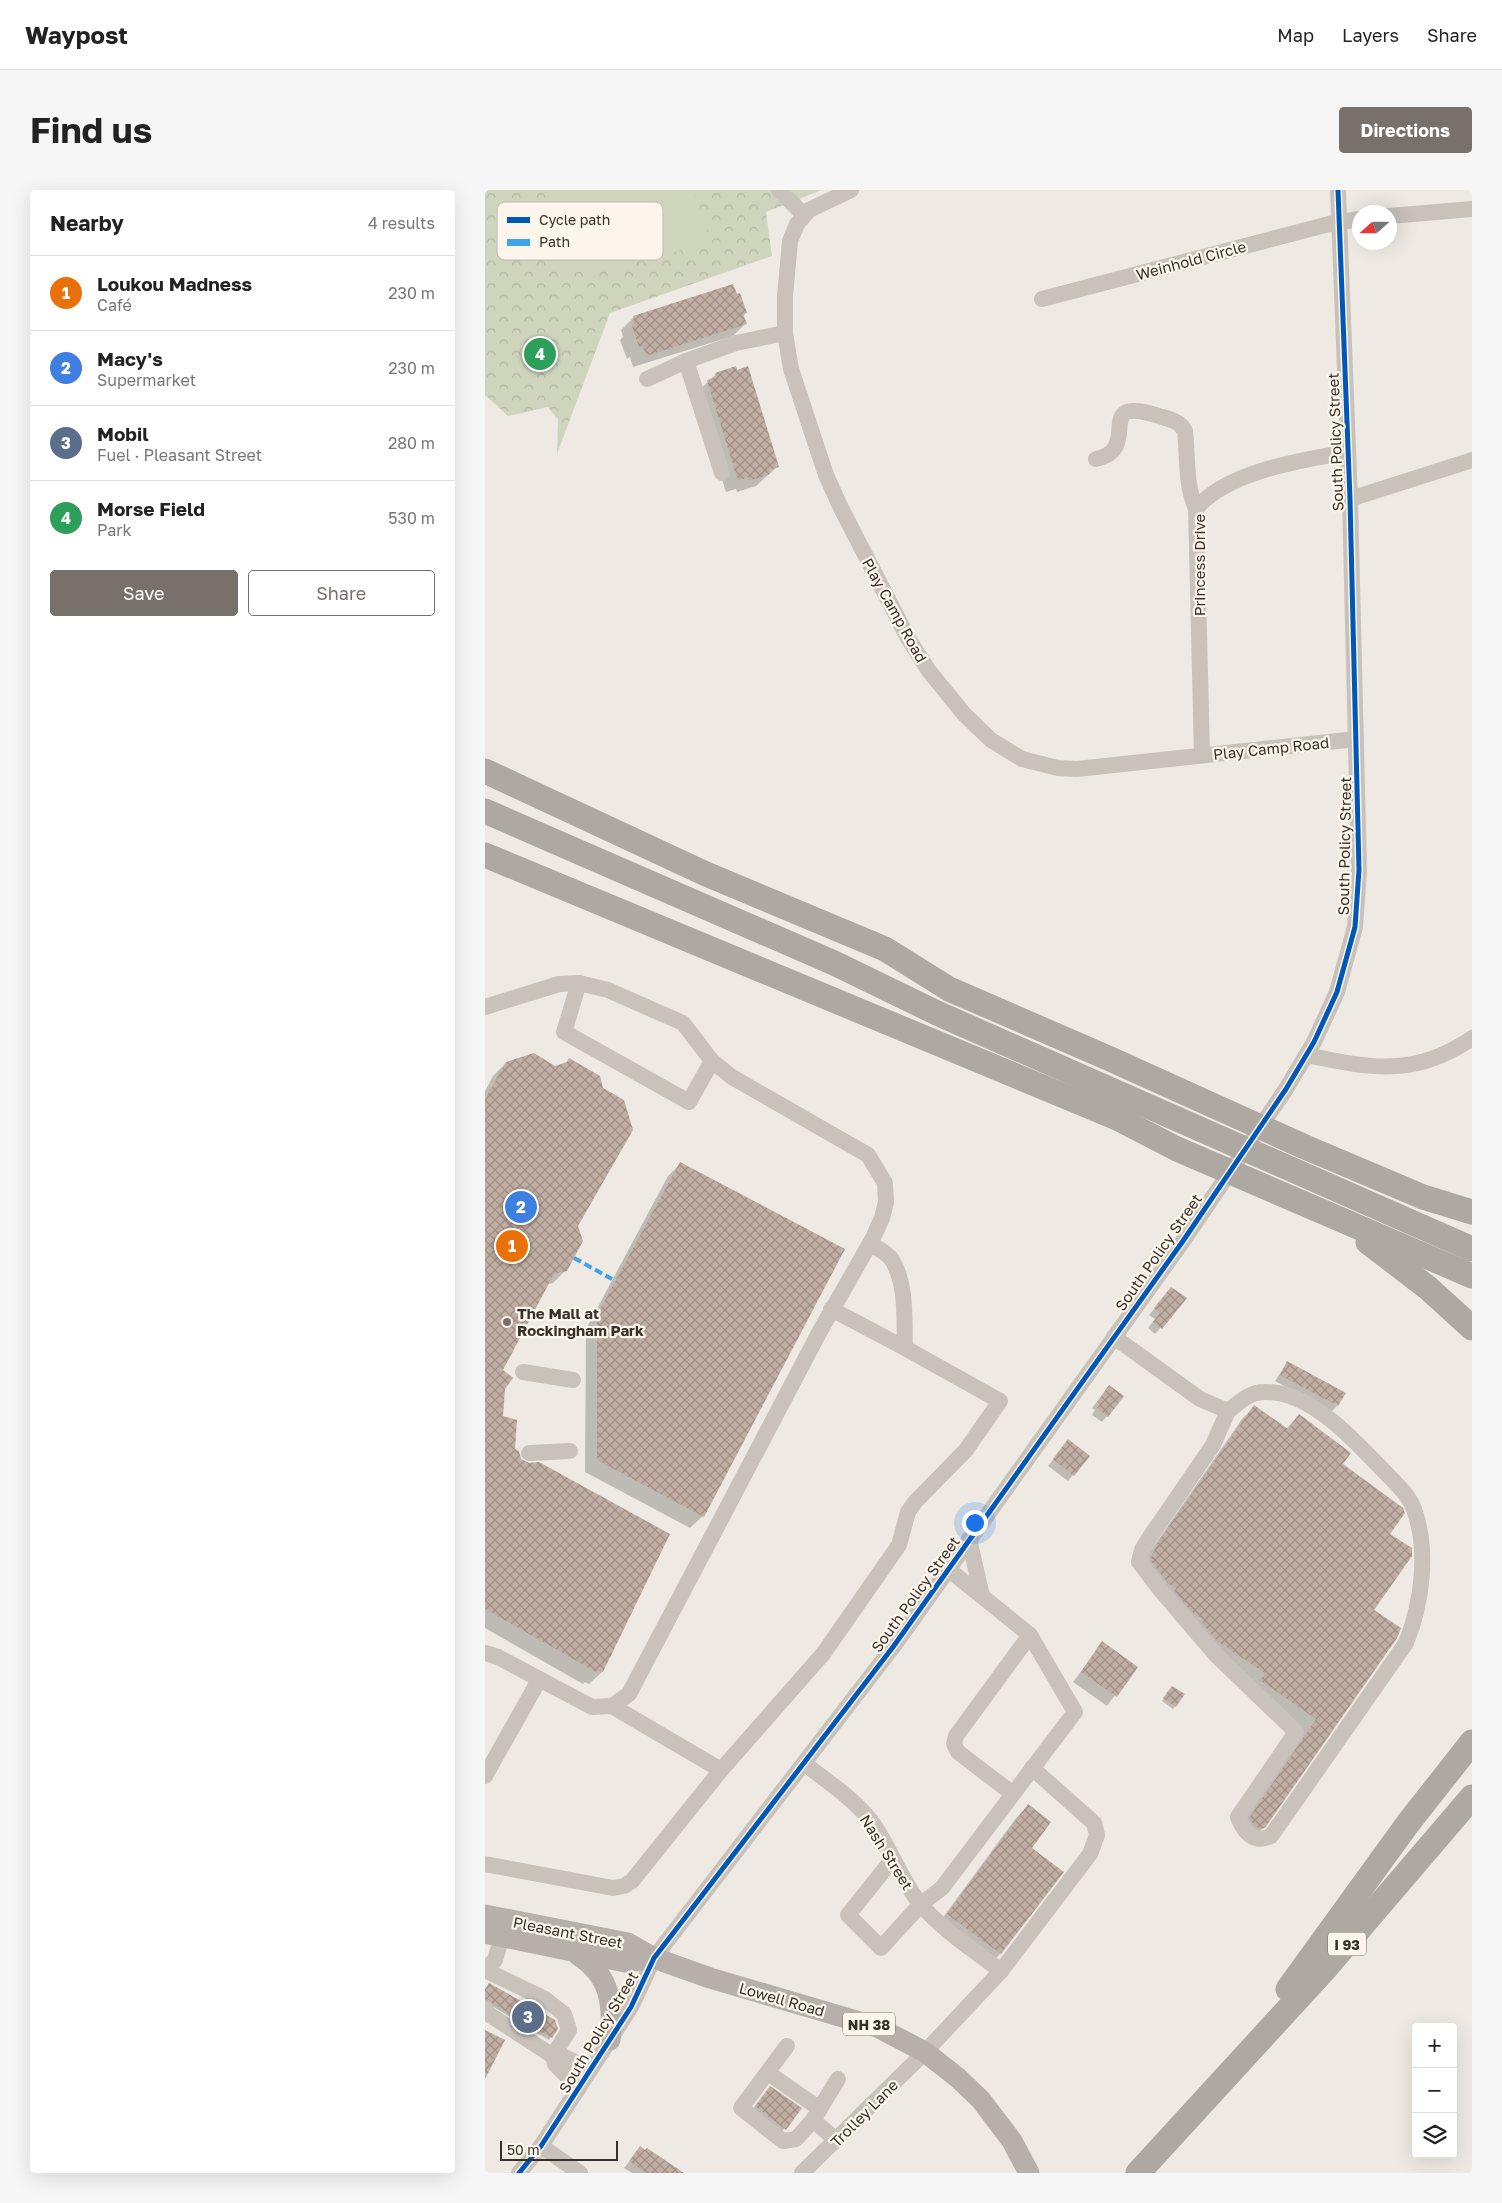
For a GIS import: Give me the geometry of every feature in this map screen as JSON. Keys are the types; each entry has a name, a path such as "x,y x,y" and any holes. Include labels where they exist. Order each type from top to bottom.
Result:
{"highway":[{"path":"485,771 706,874 885,949 949,989 1305,1147 1423,1197 1472,1212"},
{"path":"485,811 834,963 939,1014 1472,1249"},
{"path":"485,855 1117,1118 1177,1148 1273,1191 1472,1276"},
{"path":"834,963 949,989"},
{"path":"1339,1219 1428,1288 1472,1328"},
{"path":"1217,2087 1409,1822 1472,1742"},
{"name":"I 93","path":"1138,2173 1367,1920 1472,1797"}],"main road":[{"name":"Pleasant Street","path":"489,1931 628,1943 654,1958"},
{"name":"Pleasant Street","path":"489,1931 575,1953 625,1962 654,1958"},
{"path":"575,1953 594,1968 609,1989 613,2018 610,2040"},
{"name":"Lowell Road","path":"654,1958 710,1978 877,2027 925,2052 958,2078 981,2100 1012,2141 1029,2173"}],"street":[{"path":"779,190 803,214 825,201 851,190"},
{"name":"South Policy Street","path":"519,2173 541,2146 610,2040 641,1990 654,1958 805,1764 948,1569 1188,1233 1286,1089 1306,1055 1337,992 1355,927 1359,870 1349,452 1339,190"},
{"path":"1397,215 1472,209"},
{"name":"Play Camp Road","path":"803,214 790,241 785,305 785,333 791,369 813,440 841,508 909,640 929,671 977,728 1006,750 1023,759 1059,768 1077,769 1356,739"},
{"name":"Weinhold Circle","path":"1041,299 1352,220"},
{"path":"647,379 686,361 736,342 785,333"},
{"path":"686,361 722,473"},
{"path":"1096,459 1105,457 1115,450 1118,445 1120,420 1125,412 1134,409 1144,411 1182,425 1185,431 1189,493 1196,509"},
{"name":"Princess Drive","path":"1202,755 1196,509 1204,498 1264,470 1349,452"},
{"path":"1350,499 1472,460"},
{"path":"485,1006 559,984 579,983 608,990 678,1020 691,1031 712,1061 732,1077 868,1155 885,1184 886,1202 882,1218 870,1244 831,1309 648,1662 629,1694 612,1706 591,1707 498,1657 485,1653"},
{"path":"579,983 564,1032 689,1102 712,1061"},
{"path":"1306,1055 1375,1067 1394,1068 1430,1060 1472,1038"},
{"path":"870,1244 886,1254 896,1271 902,1294 905,1348"},
{"path":"485,1864 613,1888 624,1886 640,1872 721,1770 823,1654 899,1545 909,1512 915,1502 966,1450 1000,1401 831,1309"},
{"path":"1114,1338 1200,1399 1229,1411"},
{"path":"523,1372 573,1380"},
{"path":"1263,1392 1280,1393 1305,1404 1338,1425 1403,1491 1414,1508 1421,1540 1422,1569 1415,1621 1406,1643 1271,1836 1263,1840 1250,1837 1243,1829 1238,1817 1296,1732 1216,1655 1139,1562 1142,1550 1150,1537 1213,1445 1229,1411 1250,1394 1263,1392"},
{"path":"529,1453 570,1451"},
{"path":"969,1539 982,1596"},
{"path":"892,1860 848,1916 881,1948 921,1904 942,1888 1075,1712 1042,1652 1030,1635 948,1569"},
{"path":"1013,1794 958,1752 954,1744 956,1736 1030,1635"},
{"path":"485,1776 539,1680"},
{"path":"612,1706 721,1770"},
{"name":"Nash Street","path":"805,1764 859,1807 871,1821 892,1860 921,1904 938,1922 1001,1971"},
{"name":"Trolley Lane","path":"802,2173 925,2052 1001,1971 1090,1854 1097,1836 1094,1823 1032,1768"},
{"path":"489,1931 495,1960 485,1970 545,1999 564,2014 569,2030 553,2056 555,2064 579,2088"},
{"path":"485,2009 489,2015 553,2056 562,2056 591,2070"},
{"path":"787,2046 741,2108 783,2141 796,2138 816,2115 838,2079"},
{"path":"768,2073 816,2115 836,2140"},
{"path":"541,2146 580,2173"}],"green space":[{"path":"485,190 822,190 766,212 772,256 610,313 557,454 558,420 548,407 508,416 485,395"},
{"path":"555,190 693,190 708,229 701,245 663,255 663,202 550,202"},
{"path":"553,260 645,260 608,270 555,272"}],"building":[{"path":"733,284 737,294 740,293 747,313 743,314 747,324 646,356 643,346 639,347 632,326 635,325 633,316"},
{"path":"736,366 737,370 748,366 779,467 769,470 770,474 749,481 748,477 738,481 707,380 717,377 715,373"},
{"name":"The Mall at Rockingham Park","path":"534,1053 555,1066 567,1062 569,1058 600,1076 603,1088 624,1100 633,1130 578,1226 583,1241 567,1271 554,1274 503,1370 513,1378 505,1389 503,1416 517,1420 515,1449 519,1451 521,1459 529,1463 539,1462 670,1534 603,1672 597,1670 596,1672 485,1609 485,1099 506,1062"},
{"path":"680,1162 845,1249 704,1517 597,1460 597,1315"},
{"path":"1171,1287 1187,1298 1162,1329 1153,1322 1160,1313 1154,1308"},
{"path":"1287,1361 1346,1393 1338,1406 1280,1375"},
{"path":"1109,1385 1124,1396 1108,1417 1097,1408 1100,1404 1097,1402"},
{"path":"1254,1405 1288,1429 1299,1414 1351,1453 1343,1464 1403,1508 1405,1513 1390,1534 1412,1548 1412,1556 1374,1610 1401,1628 1397,1638 1265,1828 1260,1829 1249,1818 1316,1719 1260,1680 1265,1673 1217,1641 1202,1623 1204,1620 1192,1612 1174,1591 1176,1589 1168,1583 1150,1560 1158,1542"},
{"path":"1068,1439 1090,1456 1074,1476 1053,1459"},
{"path":"1102,1641 1138,1667 1117,1697 1081,1672"},
{"path":"1172,1686 1185,1694 1176,1707 1163,1698"},
{"path":"1028,1804 1051,1822 1032,1848 1064,1872 1001,1954 947,1914"},
{"path":"489,1983 555,2020 558,2029 552,2038 485,1999 485,1989"},
{"path":"485,2030 505,2040 485,2079"},
{"path":"770,2086 802,2108 786,2130 755,2106"},
{"path":"640,2146 645,2150 647,2148 684,2173 646,2173 629,2161"}],"marked path":[{"path":"574,1258 612,1279"}],"cycle path":[{"path":"519,2173 541,2146 631,2007 654,1958 893,1647 1183,1241 1286,1089 1314,1042 1337,992 1355,927 1359,870 1350,499 1338,190"}],"place":[{"name":"Morse Field","path":"540,354"},
{"name":"Macy's","path":"521,1207"},
{"name":"Loukou Madness","path":"512,1246"},
{"name":"The Mall at Rockingham Park","path":"507,1322"},
{"name":"Mobil","path":"528,2017"}]}
